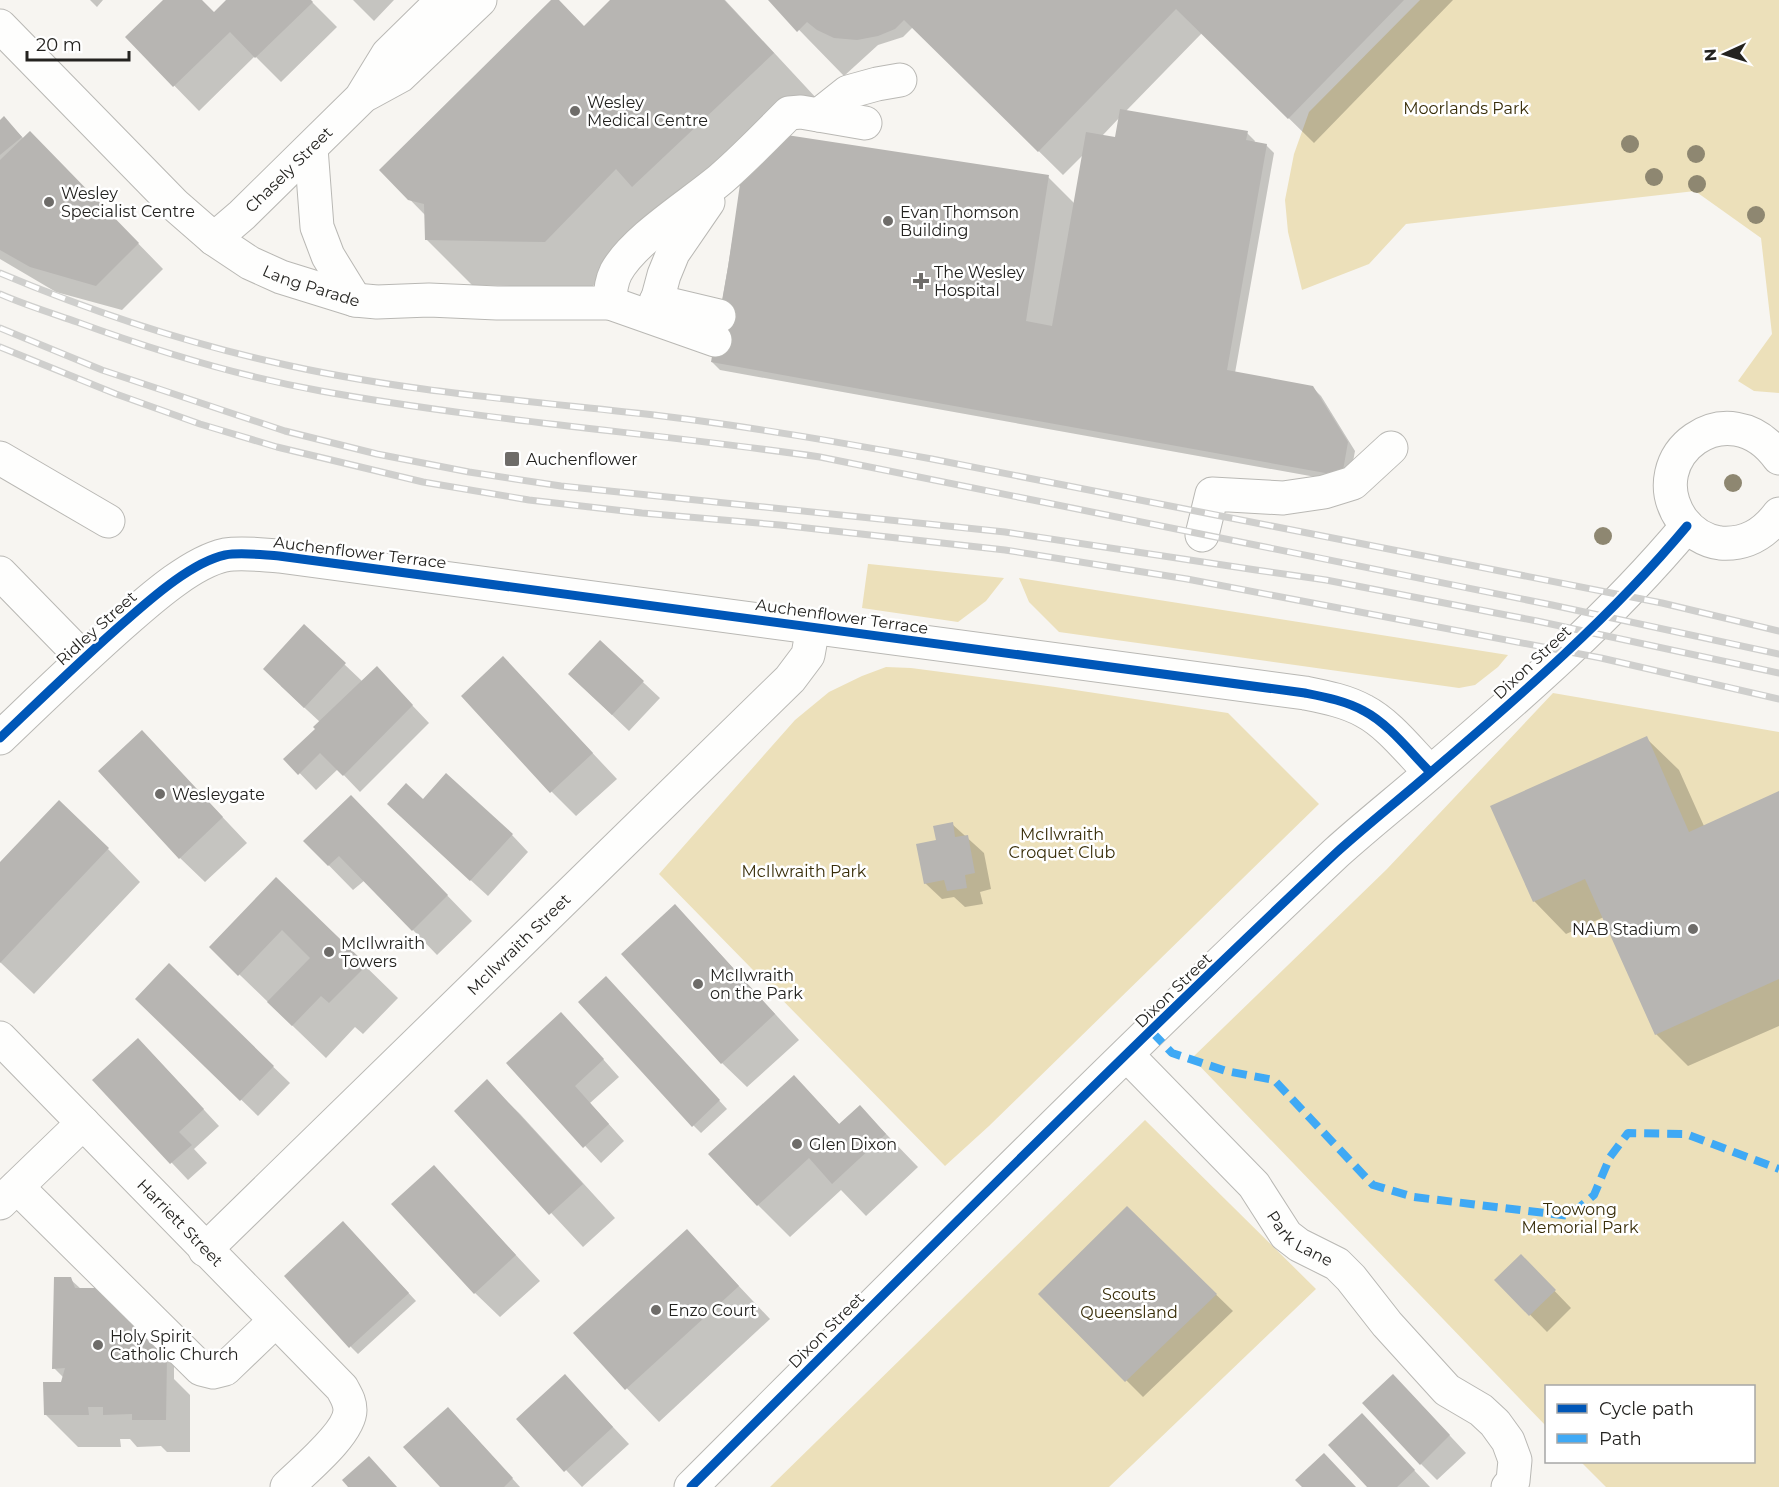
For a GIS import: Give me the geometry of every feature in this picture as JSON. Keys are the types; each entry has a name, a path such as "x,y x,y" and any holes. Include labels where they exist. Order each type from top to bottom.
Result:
{"street":[{"name":"Chasely Street","path":"214,239 361,98 388,54 443,0"},
{"name":"Chasely Street","path":"361,98 400,75 480,0"},
{"name":"Lang Parade","path":"0,26 175,205 214,239 250,263 281,277 355,300 610,303 717,328 657,301"},
{"path":"819,115 848,92 900,80"},
{"path":"723,177 700,216 673,253 657,301 610,303 611,284 615,273 626,258 723,177 789,113 801,112 865,123"},
{"path":"311,148 317,227 328,255 355,300"},
{"path":"1779,458 1770,445 1756,435 1739,428 1721,428 1704,433 1689,443 1677,458 1671,476 1671,495 1677,512 1687,526 1701,537 1718,543 1736,543 1754,538 1769,527 1779,514"},
{"path":"1203,535 1212,494 1283,498 1324,492 1353,483 1391,448"},
{"path":"0,458 108,521"},
{"name":"Dixon Street","path":"691,1487 930,1248 1339,850 1542,676 1646,574 1687,526"},
{"name":"Auchenflower Terrace","path":"222,555 279,556 867,636 1055,659 1335,699 1364,711 1384,724 1430,772"},
{"name":"Ridley Street","path":"0,738 83,658 162,590 183,575 222,555"},
{"path":"0,573 83,658"},
{"name":"McIlwraith Street","path":"205,1250 790,679 808,655 813,627"},
{"name":"Harriett Street","path":"0,1038 342,1388 349,1400 351,1412 341,1433 287,1487"},
{"name":"Park Lane","path":"1127,1055 1254,1185 1286,1235 1299,1245 1338,1264 1387,1324 1447,1390 1481,1410 1495,1423 1508,1441 1515,1460 1513,1481 1508,1487"},
{"path":"83,1123 8,1195 201,1369 213,1372 225,1369 275,1321"}],"green space":[{"name":"Moorlands Park","path":"1420,0 1779,0 1779,393 1754,391 1738,381 1772,334 1761,238 1695,191 1406,224 1369,264 1302,290 1288,232 1285,200 1294,154 1309,112"},
{"path":"868,564 1004,578 986,601 958,622 862,608"},
{"path":"1019,578 1508,655 1498,667 1475,685 1459,688 1059,632 1029,602"},
{"name":"McIlwraith Croquet Club","path":"886,667 911,668 1055,687 1228,713 1319,804 989,1126 945,1166 659,874 795,720 829,692"},
{"name":"Toowong Memorial Park","path":"1553,693 1779,732 1779,1487 1606,1487 1582,1463 1755,1463 1755,1385 1545,1385 1545,1425 1192,1058 1387,869"},
{"name":"Scouts Queensland","path":"1145,1120 1316,1289 1109,1487 770,1487"}],"building":[{"path":"163,0 202,0 214,12 226,0 311,0 313,2 255,58 230,32 173,87 125,37"},
{"name":"Wesley Medical Centre","path":"551,0 559,0 584,26 610,0 724,0 774,53 632,187 616,169 545,242 425,240 424,204 408,200 379,170"},
{"path":"768,0 1404,0 1288,119 1176,9 1038,152 904,20 895,29 878,36 857,40 834,38 807,22 797,32"},
{"path":"1120,109 1248,131 1246,140 1267,144 1227,370 1313,386 1348,442 1342,476 711,362 728,267 748,129 1049,175 1026,321 1052,326 1086,132 1115,137"},
{"path":"4,116 22,137 0,155 0,120"},
{"name":"Wesley Specialist Centre","path":"30,131 139,243 96,286 30,267 0,250 0,160"},
{"path":"304,624 346,663 304,708 263,669"},
{"path":"600,640 644,681 612,715 568,674"},
{"path":"503,656 593,753 550,793 461,696"},
{"path":"377,666 413,705 343,776 320,753 298,775 283,759"},
{"name":"Wesleygate","path":"142,730 223,817 179,859 98,771"},
{"name":"NAB Stadium","path":"1647,736 1689,832 1779,791 1779,979 1655,1035 1585,879 1533,902 1490,806"},
{"path":"446,773 513,834 470,881 387,804 406,783 423,799"},
{"path":"351,795 448,895 412,931 339,856 328,866 303,841"},
{"path":"59,800 109,848 0,963 0,862"},
{"name":"McIlwraith Croquet Club","path":"953,822 955,837 968,835 975,873 965,875 967,888 947,891 944,880 924,884 916,844 936,840 933,826"},
{"name":"McIlwraith Towers","path":"276,877 367,965 329,1003 321,996 292,1026 267,1002 310,958 282,930 238,976 209,947"},
{"name":"McIlwraith on the Park","path":"675,904 775,1014 721,1064 621,954"},
{"path":"169,963 274,1066 240,1101 135,999"},
{"path":"606,976 720,1100 692,1127 578,1002"},
{"path":"561,1012 604,1059 575,1086 609,1124 583,1148 506,1063"},
{"path":"138,1038 204,1109 179,1132 192,1145 170,1164 92,1080"},
{"name":"Glen Dixon","path":"794,1075 839,1124 860,1105 886,1134 832,1184 809,1158 757,1206 708,1154"},
{"path":"487,1079 583,1184 549,1215 454,1111"},
{"path":"434,1165 516,1255 474,1294 391,1204"},
{"path":"1127,1206 1217,1294 1125,1382 1038,1294"},
{"path":"343,1221 409,1293 349,1348 284,1276"},
{"name":"Enzo Court","path":"687,1229 739,1286 625,1390 573,1333"},
{"path":"1521,1254 1556,1290 1529,1316 1494,1280"},
{"name":"Holy Spirit Catholic Church","path":"54,1277 71,1277 75,1288 99,1288 167,1356 166,1420 132,1420 132,1414 103,1415 103,1407 88,1407 89,1415 44,1415 43,1382 61,1382 65,1368 52,1369"},
{"path":"565,1374 613,1427 564,1472 516,1419"},
{"path":"1393,1374 1450,1435 1420,1465 1362,1403"},
{"path":"448,1407 513,1478 504,1487 440,1487 403,1447"},
{"path":"1362,1413 1415,1470 1397,1487 1367,1487 1328,1445"},
{"path":"1324,1453 1356,1487 1302,1487 1295,1480"},
{"path":"369,1456 397,1487 348,1487 342,1480"}],"railway":[{"path":"0,273 100,312 169,334 238,354 321,372 467,395 696,420 899,453 1662,603 1779,631"},
{"path":"0,294 167,353 290,385 445,411 820,457 1552,605 1779,654"},
{"path":"0,328 102,370 285,431 377,454 469,472 561,486 1005,532 1326,580 1537,621 1779,673"},
{"path":"0,347 116,394 200,424 277,447 423,482 529,500 1005,550 1187,579 1601,658 1779,699"}],"marked path":[{"path":"1152,1032 1172,1053 1226,1071 1274,1080 1373,1185 1414,1197 1569,1216 1594,1195 1610,1157 1628,1133 1686,1134 1779,1169"}],"cycle path":[{"path":"691,1487 1011,1167 1173,1009 1336,853 1498,714 1596,624 1658,560 1687,526"},
{"path":"0,738 162,590 187,572 213,559 225,555 245,554 279,556 1305,693 1343,702 1373,717 1391,731 1430,772"}],"place":[{"name":"Wesley Medical Centre","path":"575,111"},
{"name":"Wesley Specialist Centre","path":"49,202"},
{"name":"Evan Thomson Building","path":"888,221"},
{"name":"The Wesley Hospital","path":"921,281"},
{"name":"Auchenflower","path":"512,459"},
{"name":"Wesleygate","path":"160,794"},
{"name":"NAB Stadium","path":"1693,929"},
{"name":"McIlwraith Towers","path":"329,952"},
{"name":"McIlwraith on the Park","path":"698,984"},
{"name":"Glen Dixon","path":"797,1144"},
{"name":"Enzo Court","path":"656,1310"},
{"name":"Holy Spirit Catholic Church","path":"98,1345"}],"park label":[{"name":"McIlwraith Park","path":"804,871"}]}
